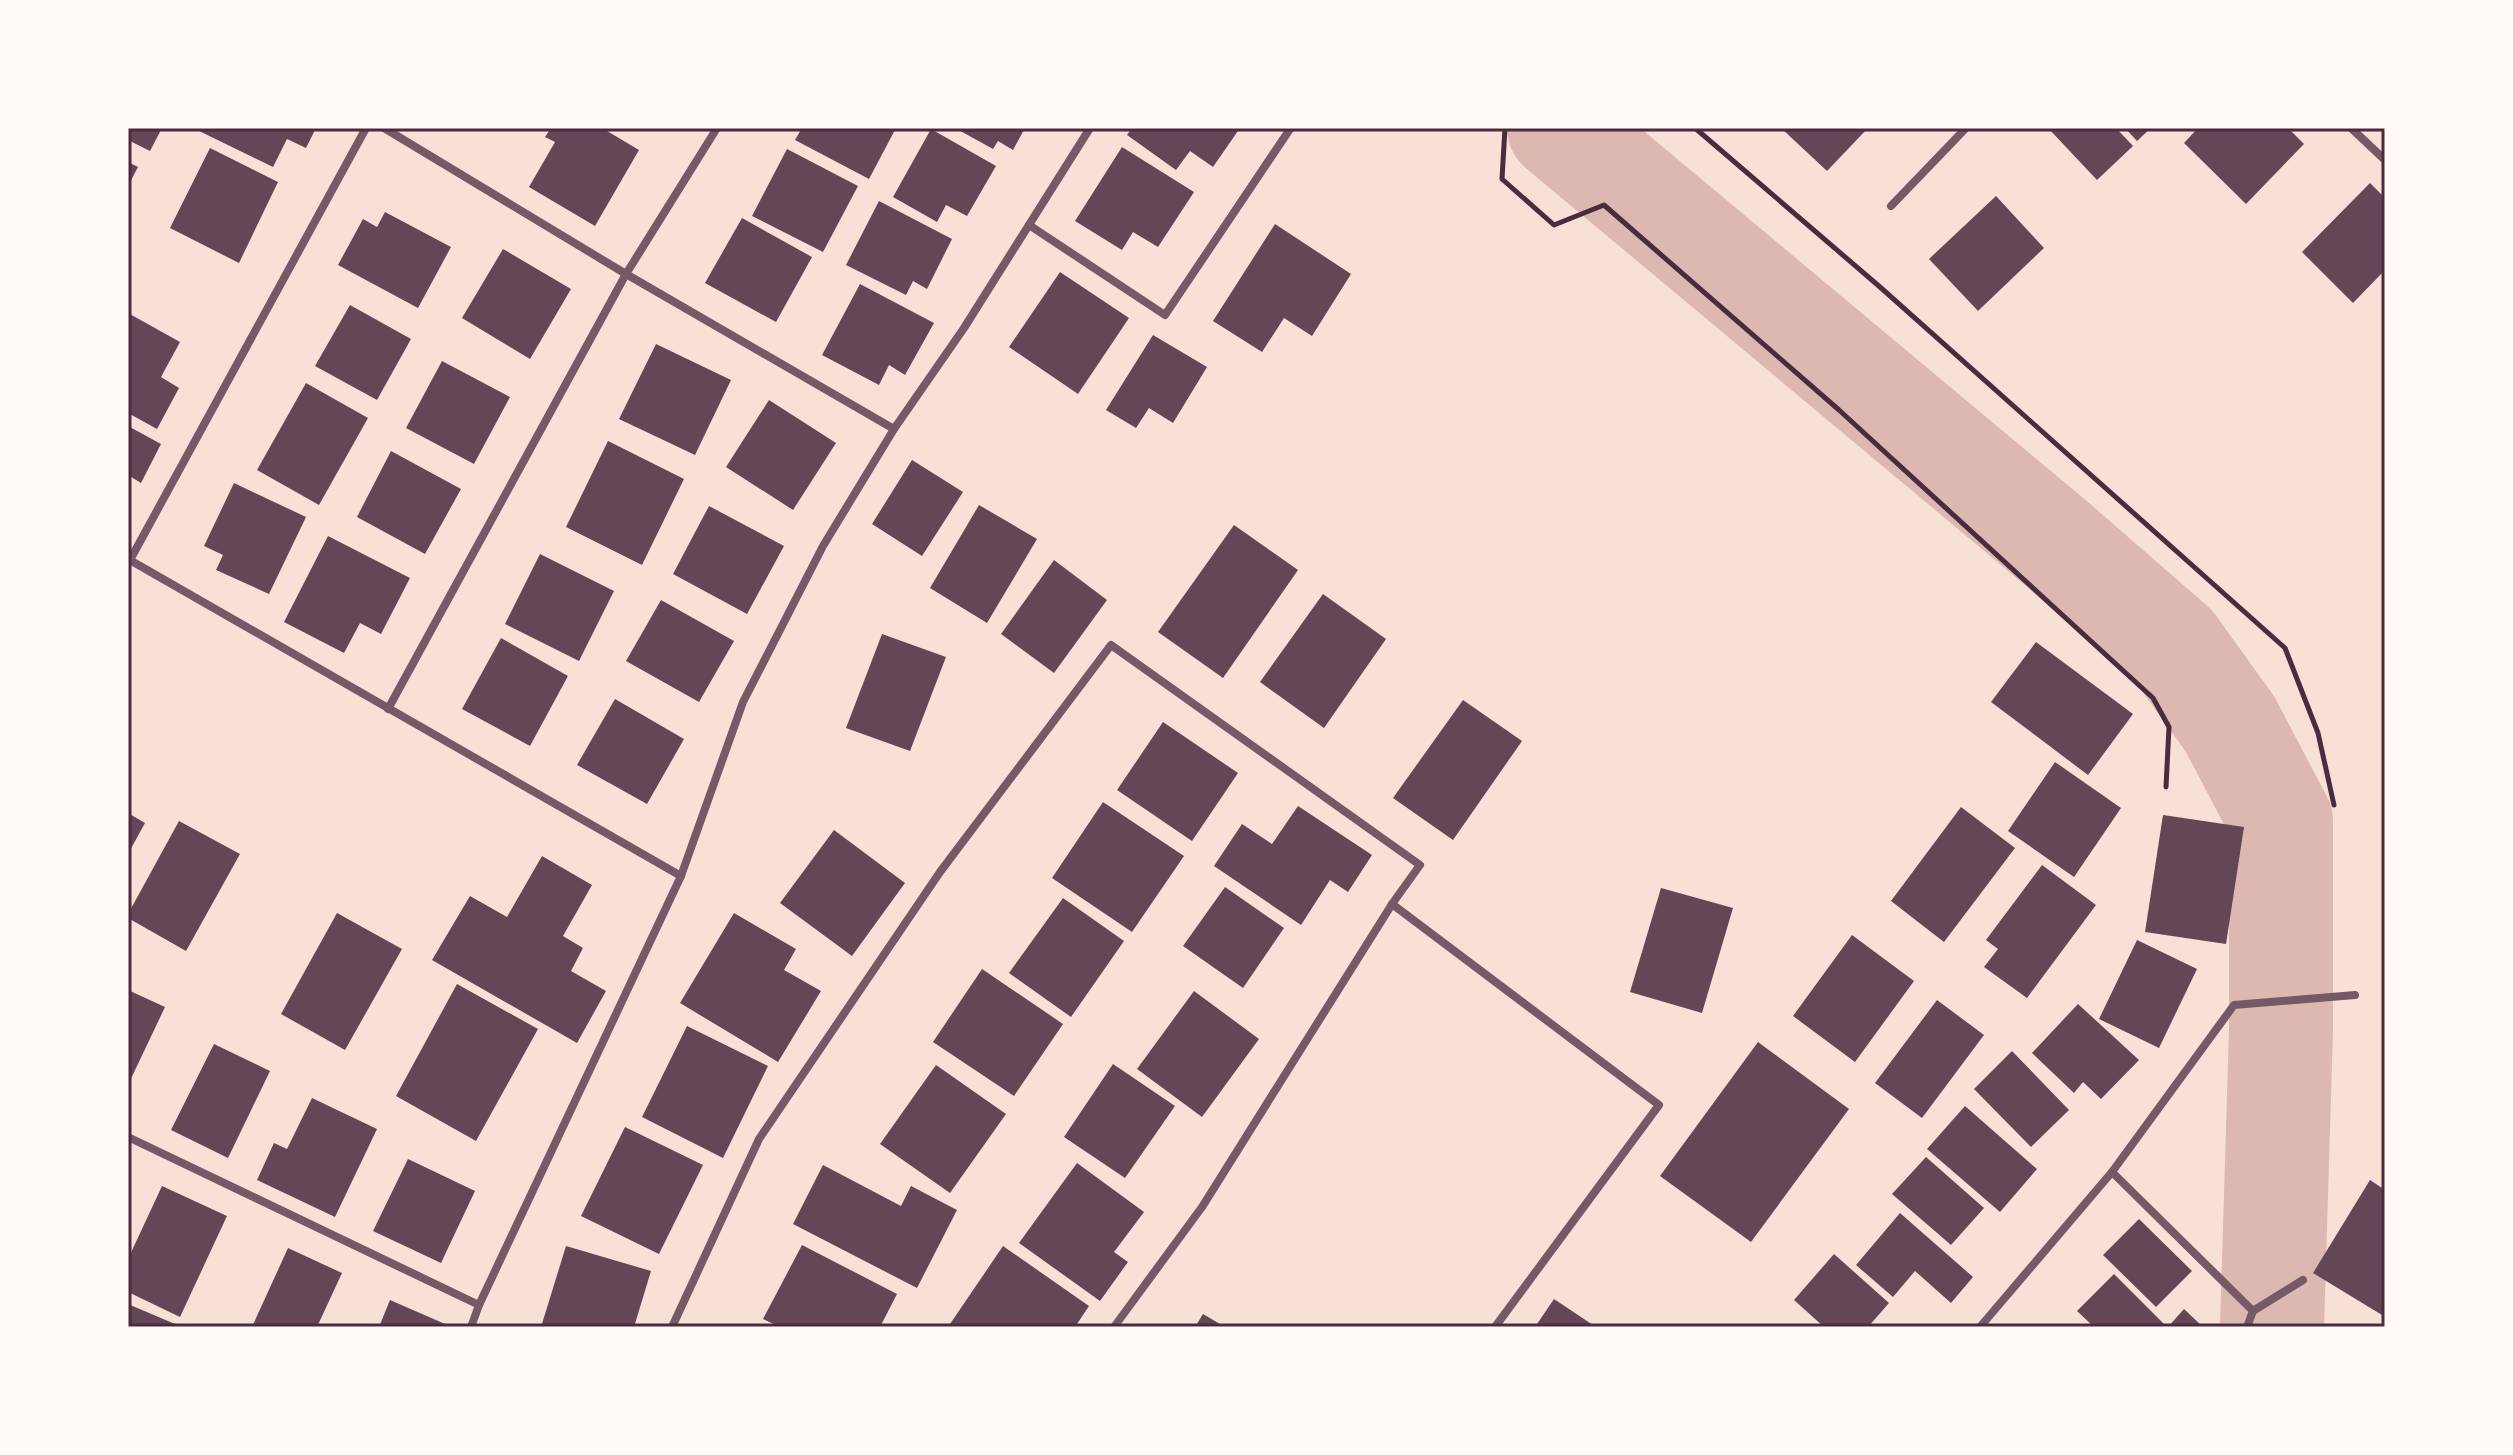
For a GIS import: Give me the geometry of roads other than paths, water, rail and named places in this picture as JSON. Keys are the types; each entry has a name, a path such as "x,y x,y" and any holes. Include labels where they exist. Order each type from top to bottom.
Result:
{"street":[{"path":"366,128 129,560 681,876"},
{"path":"384,128 626,274 894,429"},
{"path":"388,709 626,274 717,128"},
{"path":"471,1327 681,876 743,702 823,546 894,429 964,328 1090,128"},
{"path":"1029,225 1165,315 1288,128"},
{"path":"1891,206 1966,128"},
{"path":"2351,128 2385,160"},
{"path":"672,1327 759,1139 940,872 1111,645 1420,865 1392,904 1202,1207 1114,1327"},
{"path":"1392,904 1659,1105 1495,1327"},
{"path":"1980,1327 2112,1172 2234,1005 2355,995"},
{"path":"128,1137 479,1305"},
{"path":"2112,1172 2253,1311"},
{"path":"2247,1327 2253,1311 2303,1280"}],"waterway":[{"path":"1559,128 2057,544 2173,645 2230,724 2281,821 2281,1030 2272,1327"}]}
